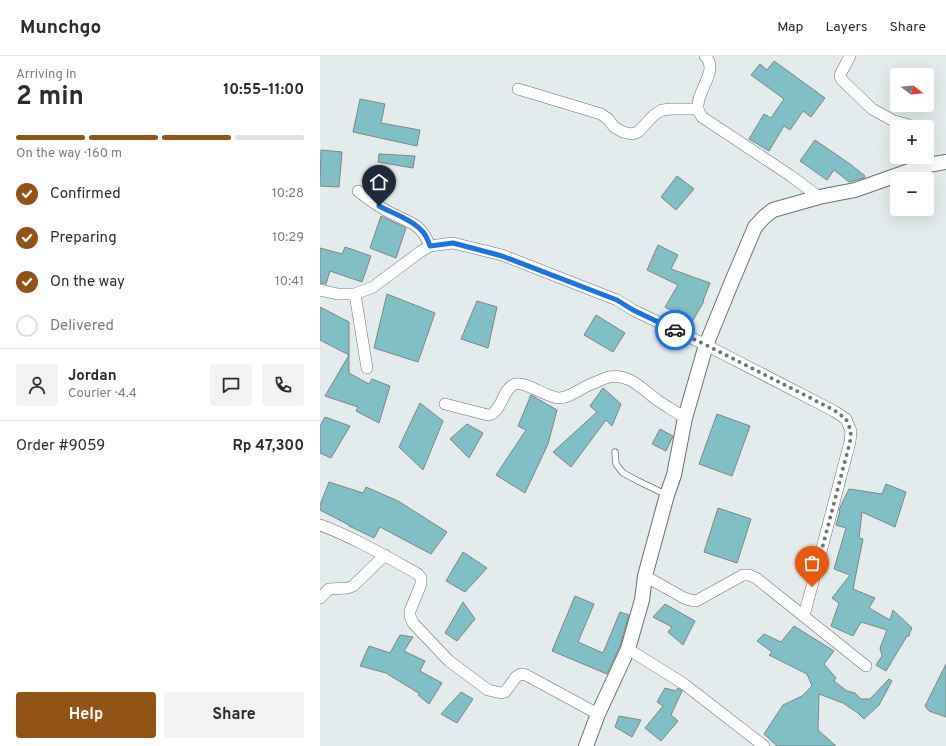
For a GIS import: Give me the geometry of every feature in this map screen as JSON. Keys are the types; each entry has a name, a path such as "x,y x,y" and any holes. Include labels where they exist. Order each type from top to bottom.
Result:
{"street":[{"path":"706,56 711,64 710,71 698,101 698,109 702,117 791,176 819,197"},
{"path":"850,56 840,76 842,80 872,109 892,120"},
{"path":"518,89 601,114 608,119 614,127 623,132 632,134 638,132 654,115 662,110 698,109"},
{"path":"934,162 946,162"},
{"path":"586,746 598,714 628,649 642,600 645,576 667,495 674,475 685,418 706,345 755,227 773,210 819,197 855,190 915,164"},
{"path":"358,191 379,206 411,222 421,229 430,246"},
{"path":"320,290 338,294 355,294 373,287 430,246 453,243 502,256 617,300 633,310 834,410 846,419 851,431 850,442 804,616"},
{"path":"355,294 367,368"},
{"path":"445,404 488,416 496,411 511,386 517,383 546,395 559,398 568,396 608,377 621,377 634,382 656,399 685,418"},
{"path":"320,526 332,530 384,555 418,574 421,578 421,584 410,611 410,616 413,623 449,661 488,690 501,693 505,692 516,677 526,674 598,714"},
{"path":"320,598 328,589 348,588 352,586 384,555"},
{"path":"645,576 684,598 696,601 743,575 749,575 756,578 866,666"},
{"path":"628,649 684,684 764,746"}],"lane":[{"path":"615,452 616,464 623,473 667,495"}],"building":[{"path":"774,61 825,98 811,117 803,111 790,130 784,126 769,151 749,139 764,114 771,118 784,99 751,75 760,64 767,70"},
{"path":"360,99 385,104 381,123 420,130 417,146 353,132"},
{"path":"815,140 850,164 865,176 864,178 849,182 834,170 827,180 800,161"},
{"path":"321,150 342,152 339,187 320,186"},
{"path":"379,154 415,156 413,168 378,162"},
{"path":"677,176 694,189 676,210 661,197"},
{"path":"381,216 406,228 396,258 370,248"},
{"path":"658,245 678,255 671,269 710,283 704,301 692,322 665,307 678,285 647,270"},
{"path":"345,247 371,256 362,282 330,271 326,284 320,283 320,248 342,254"},
{"path":"387,294 435,313 418,362 374,348"},
{"path":"477,301 497,307 488,348 461,339"},
{"path":"320,307 349,322 349,355 320,340"},
{"path":"596,315 625,333 613,352 584,335"},
{"path":"349,355 349,373 369,384 372,379 390,386 379,423 356,411 358,407 325,396"},
{"path":"603,388 621,404 612,426 606,420 571,467 553,452 597,412 590,406"},
{"path":"531,395 557,410 548,444 525,493 496,475 526,430 518,426"},
{"path":"420,403 443,421 423,470 399,447"},
{"path":"717,414 750,426 732,476 699,464"},
{"path":"325,417 350,426 331,458 320,453 320,426"},
{"path":"467,424 483,433 469,458 450,439"},
{"path":"660,429 673,436 666,451 652,444"},
{"path":"329,482 363,493 366,487 398,501 447,532 431,554 380,527 374,538 320,510 320,505"},
{"path":"886,484 906,492 895,527 862,512 859,538 863,539 853,589 875,598 869,608 890,620 893,610 912,628 909,636 907,636 886,671 876,665 882,656 880,648 887,630 861,622 853,636 831,626 839,603 832,598 850,575 834,569 846,528 836,525 841,505 849,489 882,494"},
{"path":"718,508 751,519 737,563 704,552"},
{"path":"463,552 487,568 465,592 446,581"},
{"path":"575,596 594,604 578,642 603,653 620,612 629,615 620,646 607,674 552,651"},
{"path":"463,602 475,619 457,641 445,633"},
{"path":"665,604 695,621 683,645 668,632 672,627 653,617"},
{"path":"794,626 834,651 824,664 836,678 834,681 847,691 855,693 861,699 870,699 889,679 892,681 879,705 864,719 843,703 819,694 818,730 836,746 777,746 764,734 783,705 802,696 812,686 807,674 769,655 772,652 757,641 764,634 781,642"},
{"path":"400,635 413,637 404,651 425,661 420,671 442,683 429,704 418,695 420,694 386,673 360,666 369,646 390,653"},
{"path":"946,664 946,717 929,711 925,706"},
{"path":"665,688 676,691 678,688 682,691 671,715 678,721 661,741 645,728 663,706 657,702"},
{"path":"461,692 473,699 457,723 441,714"},
{"path":"619,716 641,720 632,737 615,727"}],"way so far":[{"path":"675,330 834,410 846,419 851,431 850,442 812,587"}],"route":[{"path":"379,206 411,222 421,229 430,246 453,243 502,256 617,300 633,310 675,330"}]}
